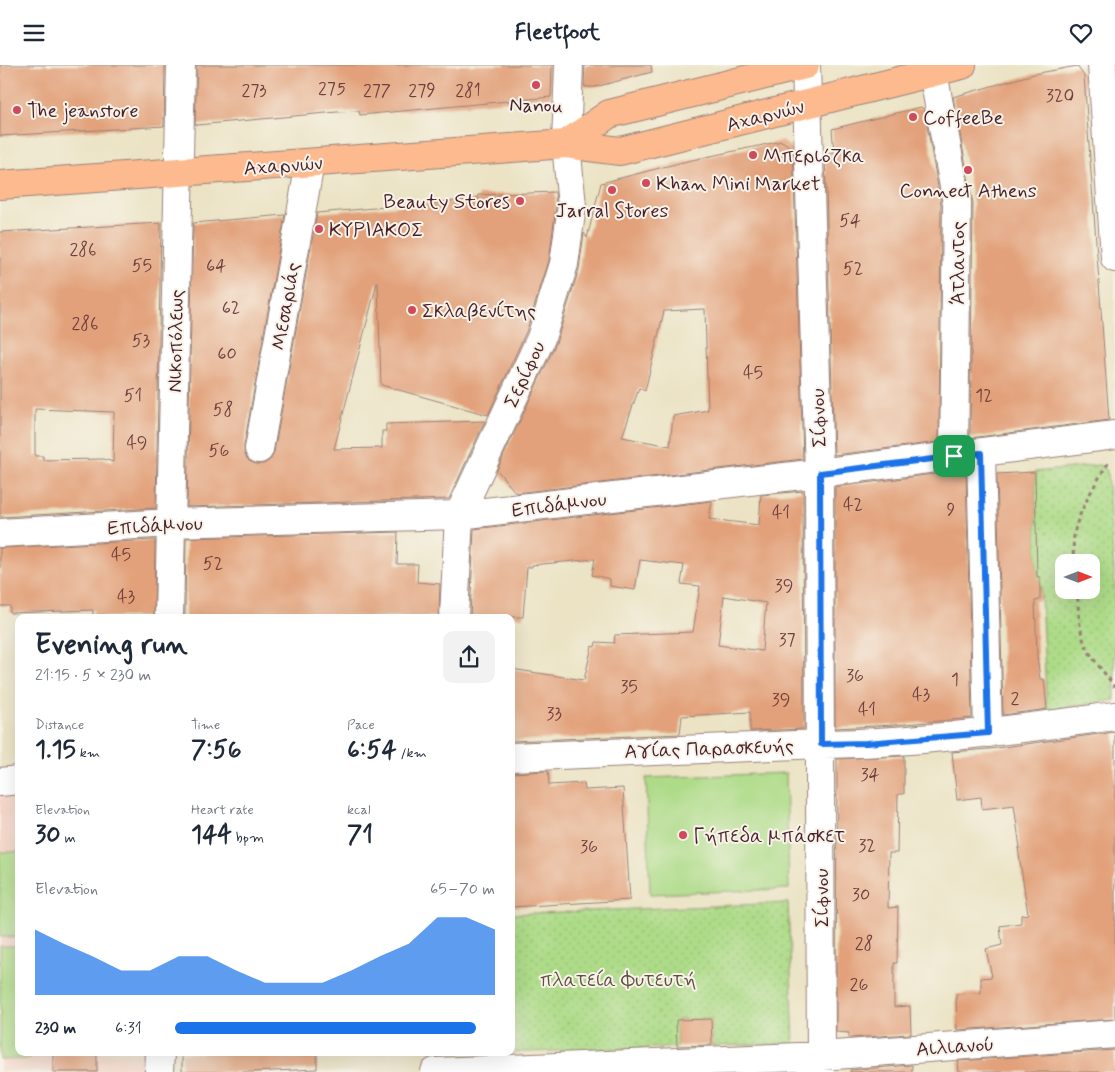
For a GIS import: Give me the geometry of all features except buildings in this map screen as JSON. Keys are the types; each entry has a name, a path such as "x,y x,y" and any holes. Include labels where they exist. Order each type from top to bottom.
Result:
{"main road":[{"name":"Αχαρνών","path":"566,145 609,114 805,65"},
{"name":"Αχαρνών","path":"0,185 566,145 620,151 962,65"}],"street":[{"name":"Νικοπόλεως","path":"169,614 181,65"},
{"name":"Σερίφου","path":"454,614 459,515 541,338 564,264 572,206 566,145 569,65"},
{"name":"Σίφνου","path":"805,65 808,104 820,473 821,1064"},
{"path":"1102,65 1115,258"},
{"name":"Άτλαντος","path":"933,72 957,203 954,456"},
{"name":"Μεσαριάς","path":"260,449 310,163"},
{"name":"Επιδάμνου","path":"0,533 171,523 459,515 981,453 1113,447"},
{"path":"981,453 988,733"},
{"name":"Αγίας Παρασκευής","path":"515,757 866,743 988,733 1115,716"},
{"path":"0,783 15,780"},
{"name":"Αιλιανού","path":"435,1072 821,1064 1115,1034"},
{"path":"159,1072 160,1056"},
{"path":"426,1072 428,1056"}],"path":[{"path":"1074,554 1074,534 1079,520 1113,447"},
{"path":"1078,599 1083,638 1088,649 1115,687"}],"shaded area":[{"path":"15,791 15,1056 143,1056 143,1072 0,1072 0,794"}],"green space":[{"path":"1099,465 1104,467 1107,471 1115,582 1115,700 1047,710 1040,578 1037,577 1035,472"},
{"path":"786,773 789,889 650,894 646,778"},
{"path":"0,852 15,852 15,937 0,937"},
{"name":"πλατεία Φυτευτή","path":"788,903 794,1044 712,1046 711,1019 676,1020 677,1047 515,1052 515,914"},
{"path":"0,946 15,946 15,1056 29,1056 29,1059 0,1060"}],"place":[{"name":"Nanou","path":"536,85"},
{"name":"The jeanstore","path":"17,110"},
{"name":"CoffeeBe","path":"913,117"},
{"name":"Μπεριόζκα","path":"753,155"},
{"name":"Connect Athens","path":"968,170"},
{"name":"Khan Mini Market","path":"646,183"},
{"name":"Jarral Stores","path":"612,190"},
{"name":"Beauty Stores","path":"520,201"},
{"name":"ΚΥΡΙΑΚΟΣ","path":"319,229"},
{"name":"Σκλαβενίτης","path":"412,310"},
{"name":"Γήπεδα μπάσκετ","path":"683,835"}],"route":[{"path":"981,453 988,733 866,743 821,744 820,473 954,456 981,453"}]}
